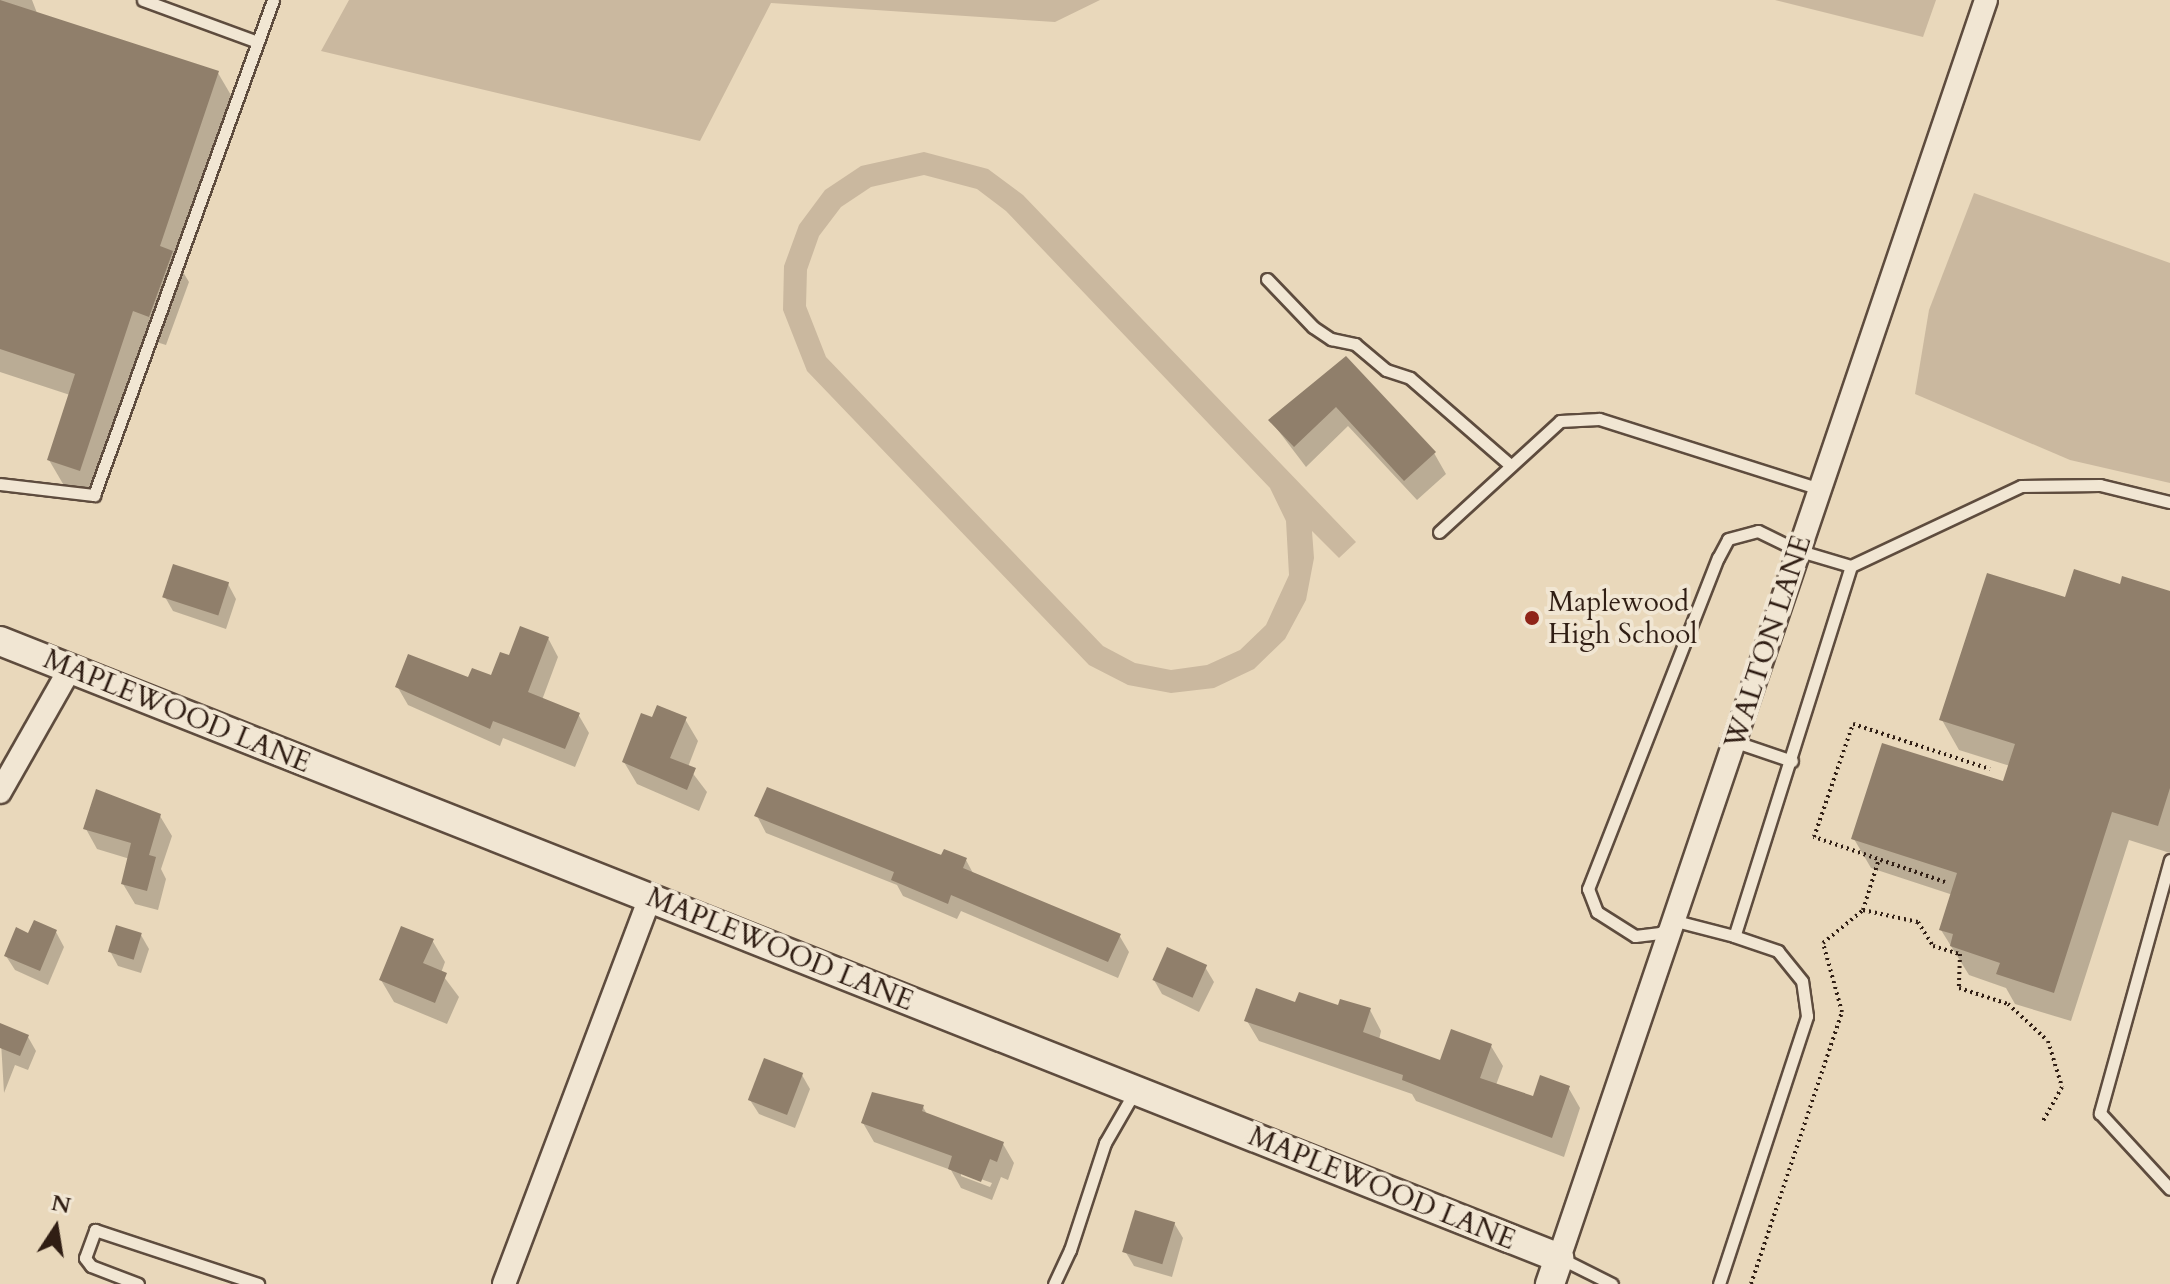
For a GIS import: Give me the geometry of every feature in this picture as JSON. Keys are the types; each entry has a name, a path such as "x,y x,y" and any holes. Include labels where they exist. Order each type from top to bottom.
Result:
{"street":[{"name":"WALTON LANE","path":"1555,1271 1986,0"},
{"name":"MAPLEWOOD LANE","path":"0,641 1135,1090 1555,1271"},
{"path":"0,792 70,669"},
{"path":"504,1284 650,898"}],"lane":[{"path":"143,0 258,42"},
{"path":"0,484 94,495 273,0"},
{"path":"1267,279 1313,327 1331,339 1355,344 1386,370 1410,378 1510,465"},
{"path":"1439,532 1560,421 1599,419 1820,489"},
{"path":"1719,1284 1807,1016 1802,981 1778,951 1734,936 1676,921 1660,933 1635,936 1615,927 1597,912 1588,889 1728,539 1758,531 1797,550 1851,566 2021,486 2100,485 2170,502"},
{"path":"1734,936 1792,761 1851,566"},
{"path":"1736,742 1792,761"},
{"path":"2170,860 2100,1113 2170,1189"},
{"path":"1054,1284 1070,1250 1105,1143 1135,1090"},
{"path":"138,1284 91,1266 85,1258 95,1230 258,1284"},
{"path":"1555,1271 1612,1284"}],"path":[{"path":"1945,882 1814,837 1853,724 1990,769"},
{"path":"1751,1284 1842,1012 1823,943 1863,910 1879,859"},
{"path":"1863,910 1918,922 1933,946 1960,954 1959,988 2008,1004 2048,1041 2062,1087 2042,1123"}],"shaded area":[{"path":"349,0 1100,0 1055,22 771,3 700,141 321,51"},
{"path":"1775,0 1936,0 1923,37"},
{"path":"924,152 988,169 1023,195 1356,542 1339,558 1312,531 1314,558 1306,600 1285,639 1254,669 1214,688 1171,693 1128,685 1089,665 807,371 783,310 784,266 799,225 825,190 861,166","holes":["924,175 977,189 1006,211 1270,488 1286,521 1289,575 1266,625 1240,650 1207,665 1171,670 1135,663 1103,646 826,357 806,306 807,270 819,236 841,207 871,187"]},
{"path":"1974,193 2170,263 2170,483 2070,460 1915,394 1929,310"}],"building":[{"path":"0,0 219,71 160,246 173,251 149,317 133,311 80,471 47,460 75,374 0,349"},
{"path":"1346,356 1436,452 1404,481 1336,407 1294,447 1268,420"},
{"path":"173,564 229,582 218,616 162,597"},
{"path":"2074,569 2120,584 2122,576 2170,591 2170,788 2158,826 2112,812 2054,993 1996,974 2000,963 1950,946 1953,934 1939,930 1957,873 1851,839 1882,743 2003,781 2015,744 1939,720 1987,573 2065,597"},
{"path":"520,626 549,637 528,692 580,713 565,749 493,721 490,729 395,687 408,654 468,677 472,668 491,675 500,652 509,655"},
{"path":"657,705 687,717 670,758 696,768 687,790 622,762 641,713 652,717"},
{"path":"767,787 941,855 944,849 967,858 963,868 1121,934 1108,962 951,895 948,904 891,880 894,872 754,816"},
{"path":"96,789 161,814 149,855 156,857 147,891 121,884 131,843 83,829"},
{"path":"34,920 57,930 40,971 4,956 16,927 28,933"},
{"path":"116,925 142,933 134,960 108,952"},
{"path":"401,926 434,939 423,963 447,973 435,1003 379,980"},
{"path":"1167,947 1207,965 1193,998 1152,980"},
{"path":"1256,988 1295,1002 1299,992 1338,1005 1340,999 1371,1008 1363,1032 1440,1060 1451,1029 1492,1044 1480,1078 1533,1096 1540,1075 1570,1086 1552,1138 1402,1080 1403,1075 1244,1021"},
{"path":"0,1023 29,1035 20,1056 0,1048"},
{"path":"764,1058 803,1073 787,1115 748,1100"},
{"path":"872,1092 924,1105 922,1111 1004,1142 997,1162 990,1159 981,1182 948,1169 952,1156 861,1123"},
{"path":"1135,1210 1175,1222 1162,1264 1122,1252"}],"place":[{"name":"Maplewood High School","path":"1532,618"}]}
